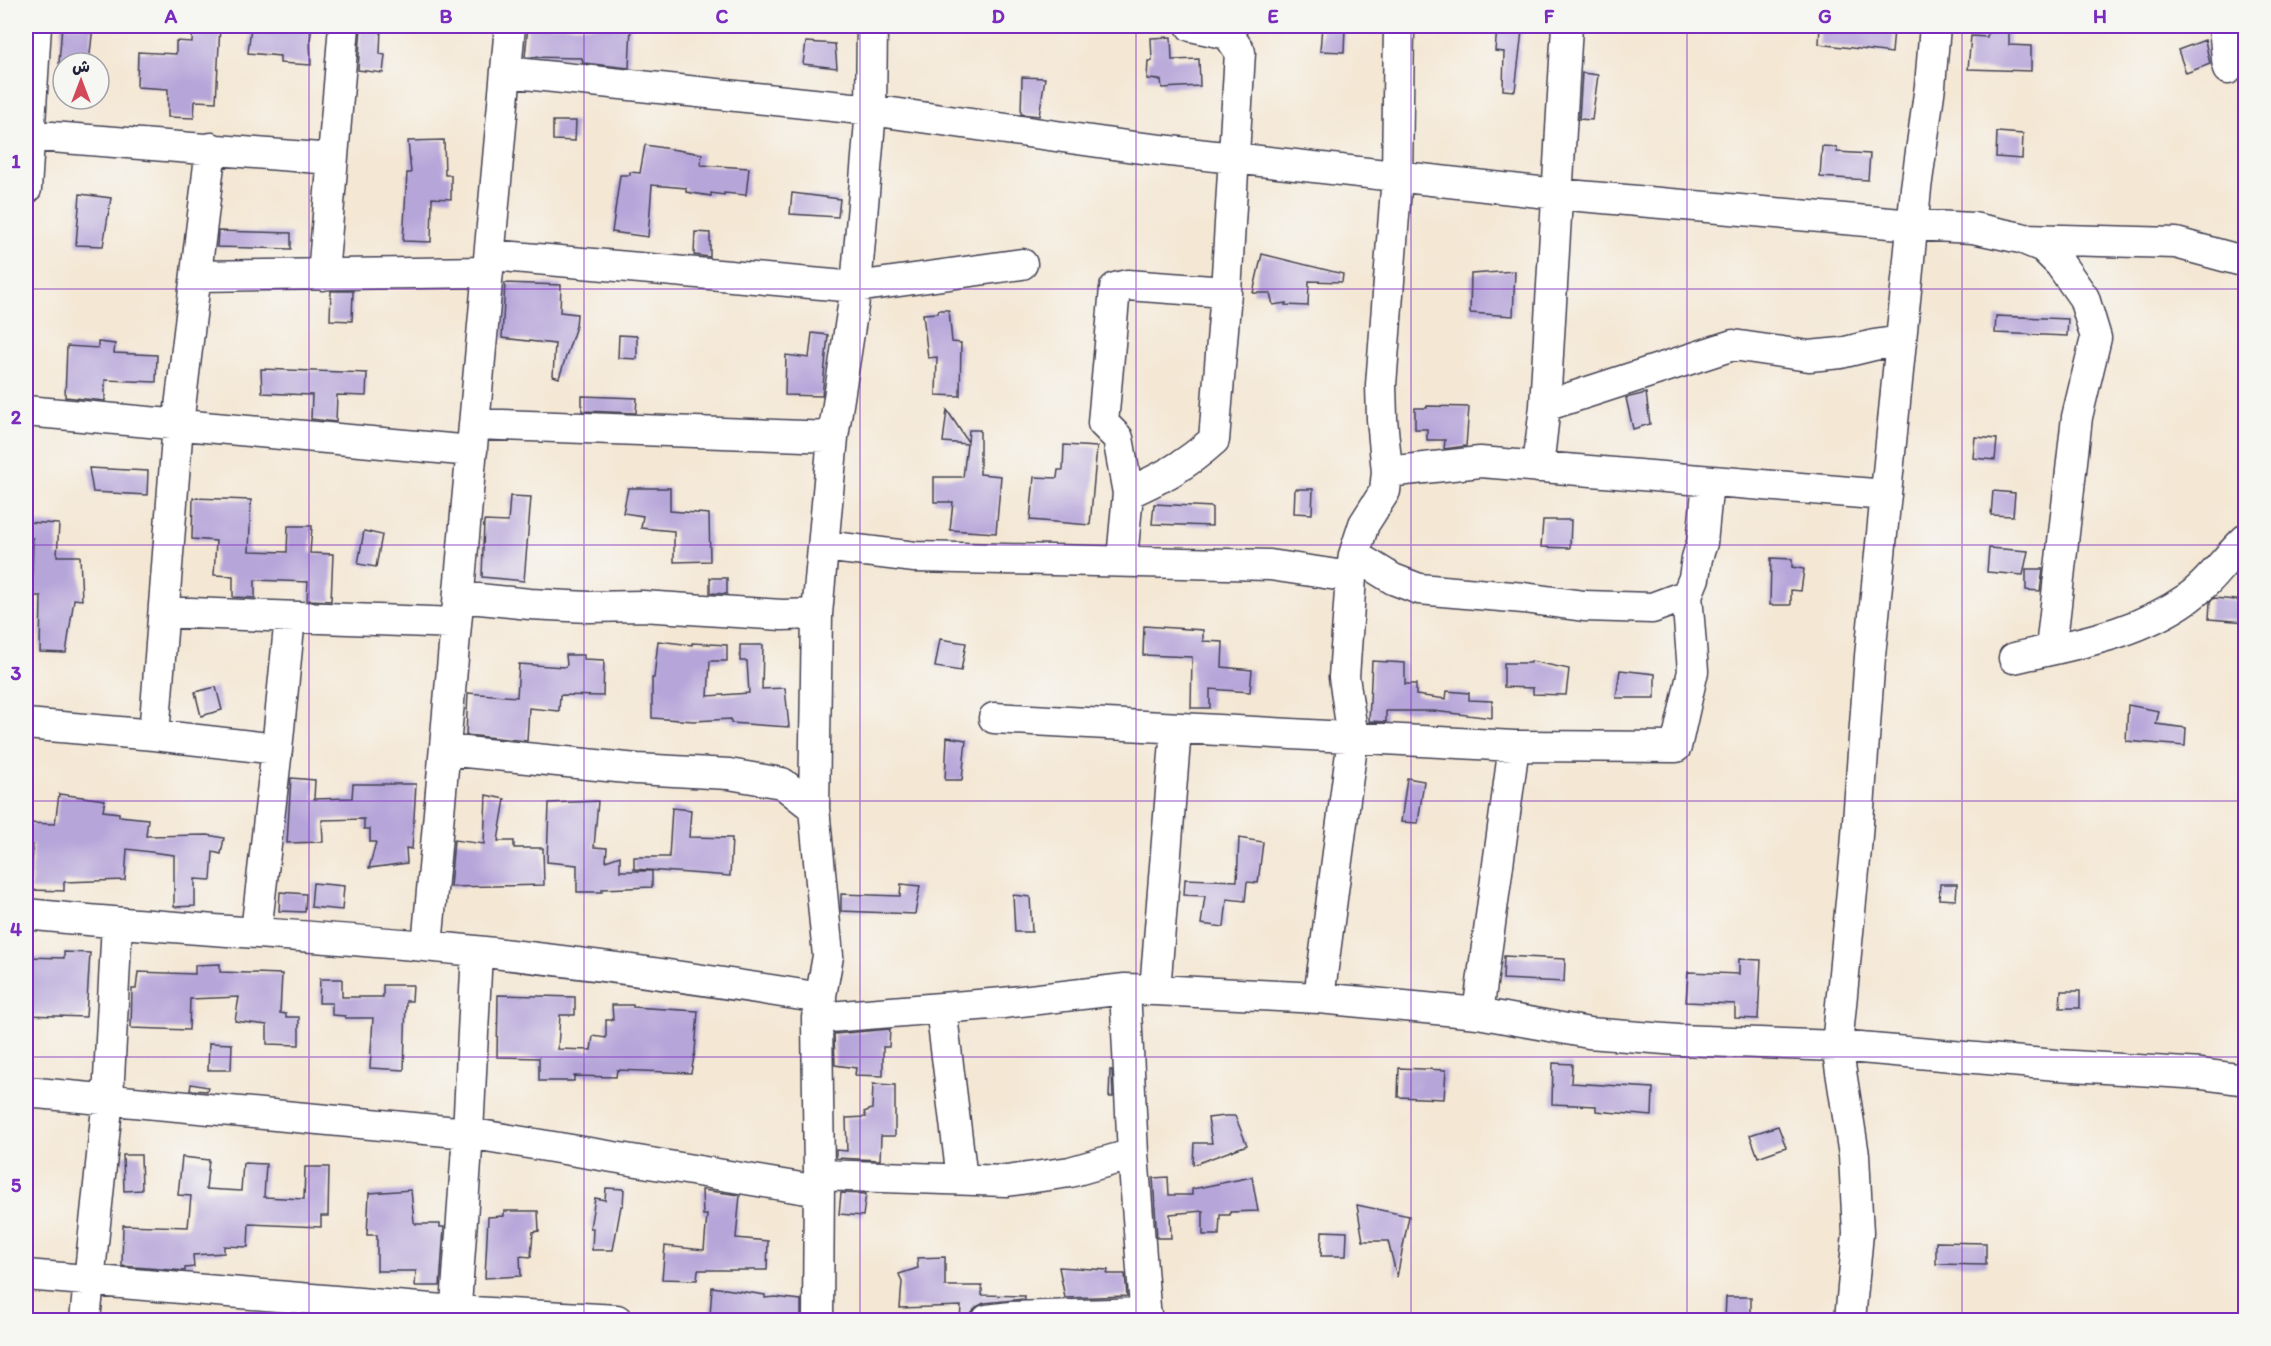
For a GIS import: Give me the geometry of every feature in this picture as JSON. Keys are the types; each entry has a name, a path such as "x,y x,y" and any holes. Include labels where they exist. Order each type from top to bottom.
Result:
{"street":[{"path":"26,189 27,135 36,26"},
{"path":"323,275 344,26"},
{"path":"427,946 510,26"},
{"path":"818,1320 819,1008 828,956 814,808 817,614 833,437 856,287 871,110 872,26"},
{"path":"1128,494 1166,476 1193,459 1214,440 1226,292 1240,52 1228,34 1191,26"},
{"path":"1319,998 1353,738 1344,677 1353,566 1365,525 1385,491 1387,472 1381,385 1396,176 1399,26"},
{"path":"1538,467 1545,406 1567,26"},
{"path":"1850,1320 1858,1233 1854,1155 1837,1046 1856,849 1870,656 1935,26"},
{"path":"506,72 871,110 1123,145 1557,194 1913,225 1973,228 2021,238 2176,243 2246,262"},
{"path":"27,135 332,159"},
{"path":"154,735 178,424 211,148"},
{"path":"2021,238 2043,247 2060,264 2084,298 2096,338 2077,417 2051,649"},
{"path":"197,276 323,275 489,264 856,287 1022,264"},
{"path":"1122,560 1128,494 1118,438 1103,423 1115,288 1127,285 1226,292"},
{"path":"1545,406 1733,345 1809,356 1840,353 1901,341"},
{"path":"26,411 178,424 473,438 833,437"},
{"path":"1387,472 1480,462 1886,495"},
{"path":"994,718 1514,746 1676,747 1693,671 1687,595 1694,578 1702,543 1708,481"},
{"path":"2014,658 2123,632 2154,619 2188,598 2216,574 2246,539"},
{"path":"824,546 915,557 1353,566 1419,589 1524,598 1584,606 1652,608 1687,595"},
{"path":"164,612 290,617 542,605 642,606 782,615 817,614"},
{"path":"256,932 278,749 290,617"},
{"path":"26,724 278,749"},
{"path":"1155,990 1176,729"},
{"path":"1478,1013 1514,746"},
{"path":"445,750 637,769 729,774 782,783 814,808"},
{"path":"26,914 427,946 677,975 819,1008 940,1008 1125,989 1319,998 1478,1013 1589,1034 1837,1046 2057,1065 2201,1074 2246,1080"},
{"path":"85,1320 108,1098 117,923"},
{"path":"455,1316 468,1133 477,952"},
{"path":"987,1320 1011,1317 1146,1317 1133,1154 1125,989"},
{"path":"940,1008 962,1179"},
{"path":"26,1092 468,1133 819,1183 962,1179 1007,1181 1070,1172 1133,1154"},
{"path":"26,1275 455,1316 617,1320"}],"building":[{"path":"62,26 93,26 90,51 60,51"},
{"path":"193,26 220,26 216,102 195,101 194,118 168,117 168,89 137,87 138,52 176,54 176,41 192,42"},
{"path":"251,26 312,26 311,65 280,63 280,56 248,53"},
{"path":"361,26 381,26 380,54 385,55 383,73 358,70"},
{"path":"528,26 631,26 629,68 583,63 582,58 525,57"},
{"path":"1322,26 1345,27 1344,52 1320,51"},
{"path":"1820,26 1894,29 1892,53 1819,44"},
{"path":"1988,26 2009,26 2009,45 2031,46 2031,71 1968,69 1971,36 1987,37"},
{"path":"1497,28 1522,31 1515,91 1503,90 1504,52 1495,51"},
{"path":"1171,37 1172,60 1199,59 1200,86 1162,88 1161,80 1147,79 1148,61 1152,61 1151,38"},
{"path":"2205,40 2210,64 2186,73 2178,50"},
{"path":"806,42 835,44 837,68 803,64"},
{"path":"1582,73 1598,75 1592,120 1579,119"},
{"path":"1022,77 1045,78 1039,116 1021,114"},
{"path":"553,121 576,121 575,141 553,140"},
{"path":"1997,132 2023,134 2022,159 1996,157"},
{"path":"444,140 445,175 451,175 451,199 432,198 431,242 403,241 407,173 411,173 408,141"},
{"path":"645,145 702,154 701,165 749,168 746,195 711,193 711,196 686,192 686,188 652,185 648,237 612,232 620,175 630,175 630,172 640,173"},
{"path":"1822,146 1837,147 1837,152 1870,154 1868,180 1820,177"},
{"path":"792,193 840,199 838,217 790,214"},
{"path":"80,194 111,198 103,246 76,245"},
{"path":"218,231 291,233 291,249 217,247"},
{"path":"695,232 710,233 710,257 694,255"},
{"path":"1262,254 1343,274 1342,282 1309,281 1308,306 1285,305 1286,303 1273,305 1270,293 1253,293"},
{"path":"1515,271 1513,316 1470,313 1471,274"},
{"path":"505,283 561,285 560,312 577,314 576,326 559,378 553,376 555,344 502,338"},
{"path":"331,291 353,291 352,321 330,320"},
{"path":"939,310 949,310 952,342 961,343 960,396 936,395 937,357 928,358 923,314 938,313"},
{"path":"1996,316 2068,319 2067,336 1995,333"},
{"path":"812,333 828,335 822,396 785,395 786,355 809,358"},
{"path":"619,335 637,336 637,359 618,358"},
{"path":"98,342 115,344 114,353 157,355 156,382 105,380 105,401 65,397 67,346 98,348"},
{"path":"261,369 367,373 366,396 337,395 336,422 311,419 312,395 262,393"},
{"path":"1646,393 1650,424 1633,429 1626,398"},
{"path":"582,396 637,398 636,413 582,411"},
{"path":"1427,406 1469,407 1466,446 1444,449 1445,440 1427,440 1427,429 1415,429 1415,408 1427,408"},
{"path":"947,410 968,442 969,430 980,430 980,474 1001,476 996,533 950,530 953,502 934,502 934,477 963,477 967,444 943,442"},
{"path":"1975,437 1997,439 1995,460 1973,458"},
{"path":"1064,445 1097,447 1090,525 1030,520 1034,477 1057,478 1058,470 1063,470"},
{"path":"89,468 148,471 147,495 93,492"},
{"path":"628,488 670,488 670,511 709,514 710,561 674,562 674,531 641,528 643,516 623,513"},
{"path":"1295,489 1313,489 1312,514 1294,513"},
{"path":"1993,491 2015,493 2013,516 1991,515"},
{"path":"510,496 531,497 524,581 482,577 484,521 508,522"},
{"path":"193,498 251,500 249,551 287,552 288,526 312,526 310,553 333,554 331,601 307,600 308,582 255,580 255,598 233,597 233,576 214,575 216,541 192,539"},
{"path":"1154,504 1212,507 1212,526 1152,524"},
{"path":"1543,520 1571,520 1570,548 1541,547"},
{"path":"26,522 59,524 57,556 80,556 82,600 74,599 66,653 40,652 41,596 26,596 26,574 32,574 33,538 26,538"},
{"path":"364,531 382,535 376,567 358,564"},
{"path":"1989,548 2028,551 2023,575 1987,572"},
{"path":"1771,558 1792,559 1792,567 1804,569 1801,591 1791,590 1791,605 1770,605"},
{"path":"2026,569 2043,569 2040,591 2026,590"},
{"path":"710,578 727,578 727,594 710,593"},
{"path":"2214,598 2246,601 2246,622 2209,619 2210,602"},
{"path":"1144,626 1203,630 1203,641 1223,642 1222,667 1252,670 1250,692 1210,689 1210,708 1191,708 1192,657 1143,655"},
{"path":"940,639 966,643 961,671 935,667"},
{"path":"658,641 692,645 692,643 727,645 727,661 710,661 708,696 749,693 747,661 740,661 740,645 763,645 762,689 785,688 789,727 731,723 731,719 694,721 652,718 652,678 654,678"},
{"path":"566,655 584,655 584,659 604,660 603,696 560,695 559,711 529,708 527,741 466,735 468,693 517,697 519,664 564,667 567,665"},
{"path":"1372,661 1405,663 1405,684 1416,684 1416,695 1446,699 1447,691 1469,693 1469,700 1492,701 1492,718 1433,711 1386,711 1386,722 1369,721"},
{"path":"1531,661 1569,669 1566,695 1533,694 1533,688 1504,687 1504,663 1531,663"},
{"path":"1620,670 1655,674 1655,698 1616,698"},
{"path":"216,687 222,710 201,716 195,692"},
{"path":"2128,705 2159,711 2156,724 2186,728 2185,746 2126,741"},
{"path":"947,737 966,740 962,780 945,780"},
{"path":"291,778 315,780 314,799 352,798 353,784 416,784 412,849 406,848 407,863 369,868 376,842 370,842 370,829 364,829 364,819 322,820 323,842 287,843"},
{"path":"1407,778 1424,781 1418,823 1401,822"},
{"path":"59,794 105,800 103,811 119,813 119,816 148,819 146,836 208,835 224,838 221,854 213,852 211,880 195,879 195,906 174,907 174,855 127,849 125,880 64,882 64,891 31,890 33,845 26,845 26,823 55,824"},
{"path":"486,795 505,799 498,841 514,841 514,848 543,848 544,885 450,887 454,840 484,844"},
{"path":"598,801 594,847 607,848 606,861 620,856 620,871 652,871 652,887 577,892 577,865 547,862 549,803"},
{"path":"672,808 691,810 689,837 732,838 730,876 634,869 634,857 669,857"},
{"path":"1239,838 1263,842 1258,883 1247,882 1245,901 1227,899 1224,927 1201,924 1205,896 1184,895 1185,879 1237,881"},
{"path":"313,883 344,886 342,910 311,907"},
{"path":"901,884 920,886 915,914 841,911 841,894 900,896"},
{"path":"1940,884 1957,884 1956,900 1939,899"},
{"path":"280,892 306,894 305,912 279,911"},
{"path":"1013,895 1030,897 1032,932 1015,932"},
{"path":"64,952 90,953 86,1017 26,1015 26,957 64,958"},
{"path":"1504,956 1565,959 1564,982 1503,979"},
{"path":"1739,959 1761,960 1758,1019 1735,1018 1735,1004 1686,1002 1688,972 1739,974"},
{"path":"220,964 220,972 282,974 280,1013 286,1014 286,1017 299,1017 299,1045 267,1044 267,1025 235,1021 239,997 190,999 189,1030 131,1028 132,989 136,989 138,972 195,974 195,965"},
{"path":"320,979 342,979 342,997 383,997 383,985 413,985 412,1001 406,1001 404,1070 370,1068 373,1018 345,1018 345,1016 332,1015 332,1003 319,1003"},
{"path":"2061,991 2080,991 2080,1008 2060,1008"},
{"path":"498,995 575,997 575,1015 560,1015 558,1049 591,1050 593,1036 606,1038 606,1020 613,1020 612,1005 698,1011 691,1073 617,1070 616,1077 574,1076 574,1081 539,1081 539,1058 497,1057"},
{"path":"890,1029 889,1047 883,1047 883,1076 855,1075 856,1068 835,1065 834,1034"},
{"path":"209,1043 232,1044 231,1070 208,1070"},
{"path":"1553,1063 1572,1064 1571,1083 1653,1088 1652,1116 1596,1111 1596,1106 1552,1104"},
{"path":"1399,1068 1446,1070 1444,1099 1398,1097"},
{"path":"1110,1070 1112,1070 1113,1097 1109,1097"},
{"path":"191,1084 208,1087 207,1091 190,1090"},
{"path":"873,1084 895,1085 895,1136 881,1136 880,1160 836,1158 836,1150 847,1151 846,1118 866,1117 864,1112 872,1109"},
{"path":"1235,1116 1247,1145 1193,1165 1194,1143 1212,1143 1208,1118"},
{"path":"1778,1126 1786,1147 1758,1157 1750,1135"},
{"path":"123,1155 141,1155 142,1190 124,1191"},
{"path":"182,1157 209,1160 206,1189 241,1191 243,1163 266,1164 264,1197 304,1199 305,1167 329,1167 328,1216 321,1216 321,1227 249,1224 248,1247 224,1246 224,1253 193,1255 194,1267 185,1268 185,1271 122,1266 123,1225 188,1227 191,1196 178,1195"},
{"path":"1168,1177 1169,1195 1192,1195 1192,1189 1252,1177 1258,1211 1230,1212 1230,1215 1220,1215 1219,1235 1203,1235 1203,1211 1170,1214 1171,1238 1157,1238 1153,1178"},
{"path":"606,1188 624,1189 623,1206 621,1206 613,1250 592,1250 593,1228 590,1228 595,1198 605,1200"},
{"path":"411,1190 414,1222 416,1224 440,1224 440,1227 444,1227 440,1286 415,1286 416,1271 377,1271 377,1235 367,1235 369,1193"},
{"path":"702,1190 740,1195 736,1238 768,1241 767,1270 698,1270 697,1280 662,1279 665,1246 704,1250 707,1215 703,1215"},
{"path":"841,1193 866,1194 863,1216 839,1214"},
{"path":"1357,1205 1409,1216 1397,1277 1388,1241 1363,1241"},
{"path":"504,1211 538,1211 539,1231 533,1232 531,1257 520,1256 521,1276 485,1278 488,1217 504,1216"},
{"path":"1322,1231 1347,1232 1346,1256 1321,1256"},
{"path":"1936,1242 1986,1243 1986,1265 1936,1264"},
{"path":"945,1257 945,1286 982,1286 982,1295 1025,1296 1025,1299 984,1303 971,1313 970,1320 960,1320 961,1306 900,1308 902,1282 899,1274 918,1268 917,1258"},
{"path":"1059,1267 1108,1270 1107,1274 1125,1274 1127,1296 1065,1298"},
{"path":"712,1287 765,1295 765,1298 801,1300 801,1316 765,1320 765,1316 710,1316"},
{"path":"1726,1297 1751,1297 1751,1320 1725,1320"}]}
